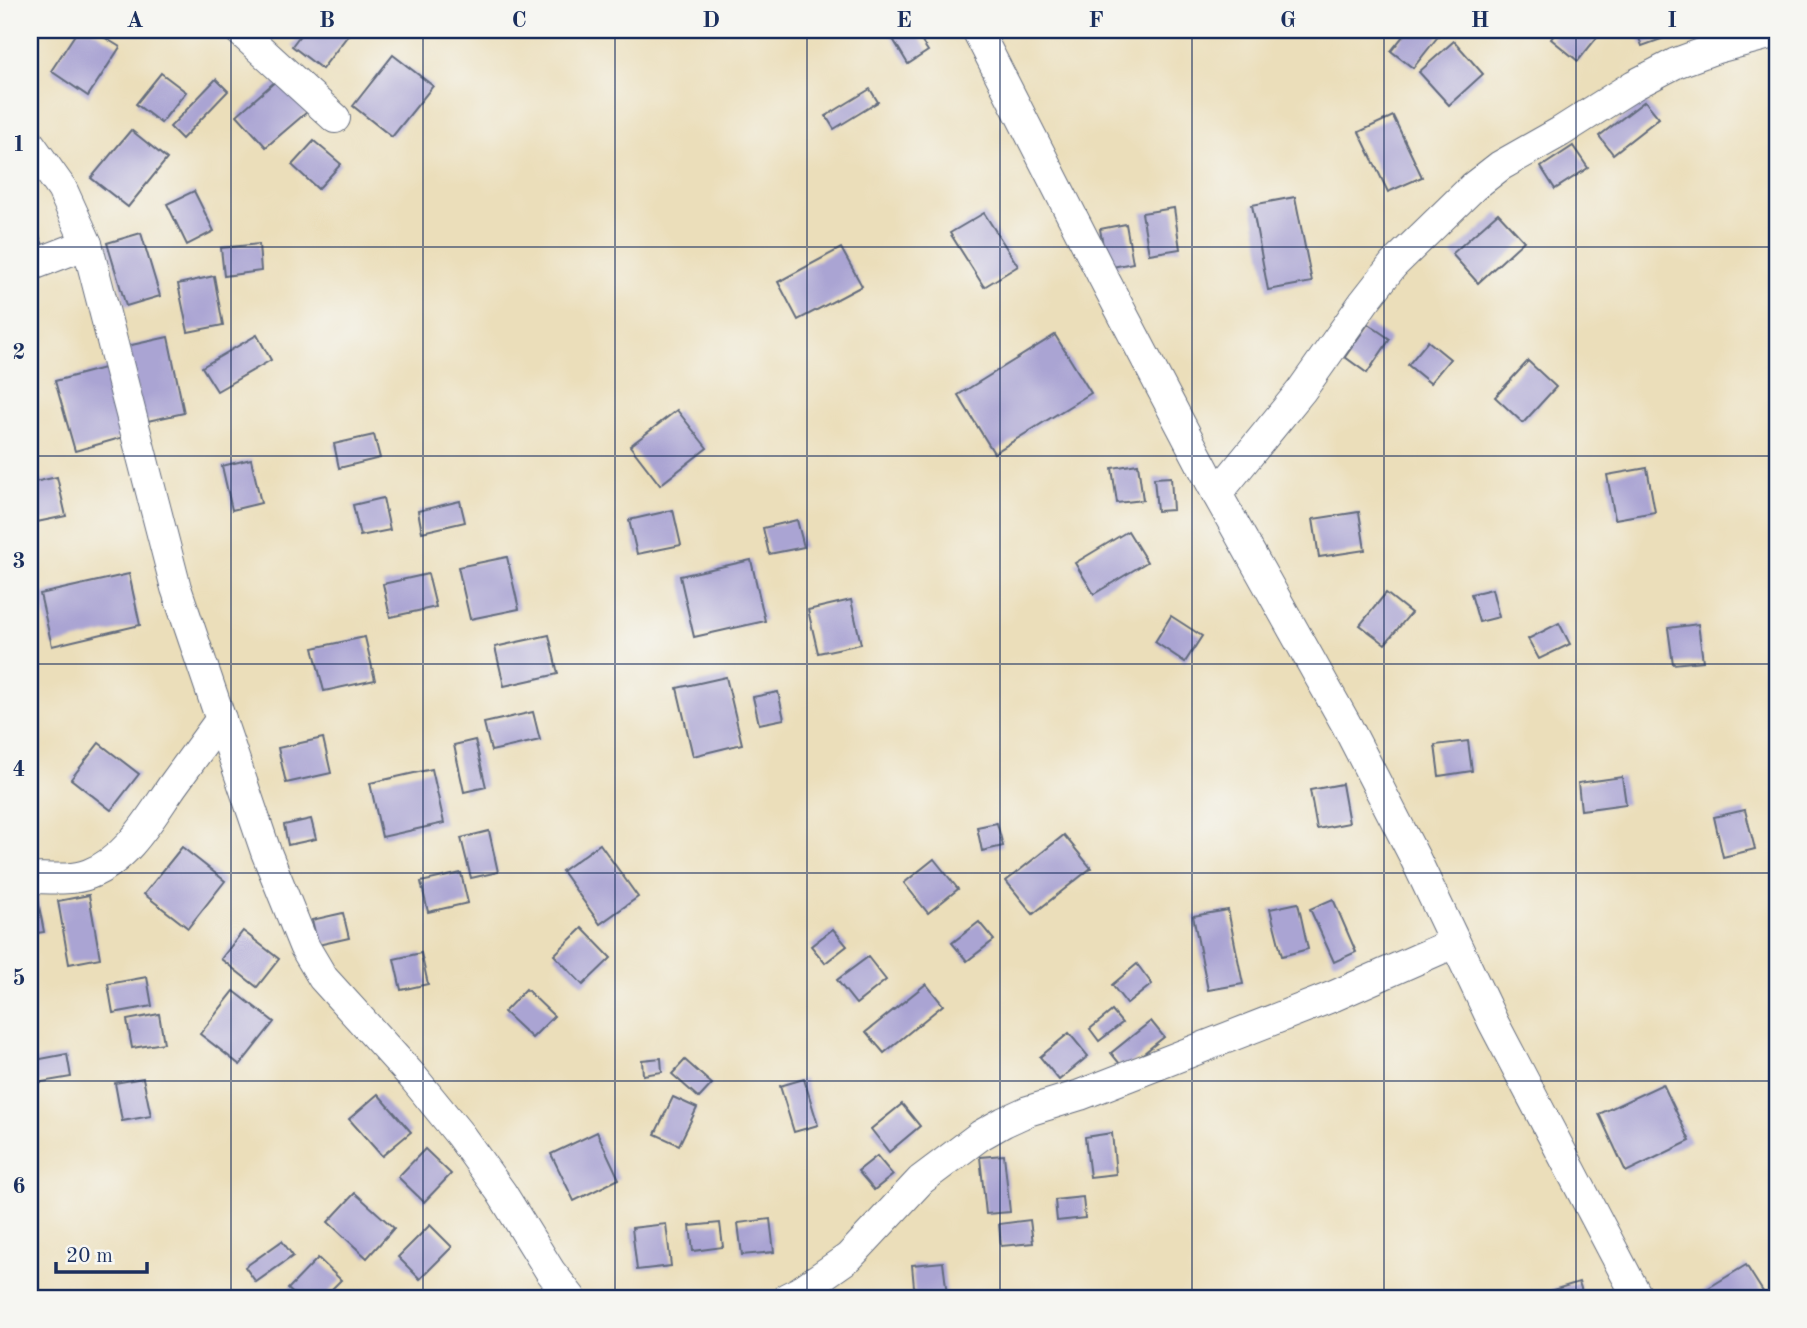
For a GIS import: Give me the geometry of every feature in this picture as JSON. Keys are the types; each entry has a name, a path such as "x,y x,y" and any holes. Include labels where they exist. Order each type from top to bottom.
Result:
{"street":[{"path":"239,30 335,118"},
{"path":"977,30 1217,494 1346,724 1414,856 1493,1022 1638,1298"},
{"path":"1217,494 1301,391 1393,265 1472,187 1500,166 1666,68 1717,48 1777,32"},
{"path":"30,145 62,189 87,244 176,588 265,852 304,946 323,978 412,1076 460,1135 571,1298"},
{"path":"30,266 87,244"},
{"path":"30,878 87,875 116,858 138,836 220,719"},
{"path":"787,1298 849,1257 921,1181 981,1135 1004,1122 1334,996 1454,943"}],"building":[{"path":"78,30 92,30 120,47 88,96 51,71"},
{"path":"304,30 352,30 322,69 292,46"},
{"path":"897,30 914,30 928,51 908,64 890,34"},
{"path":"1408,30 1435,30 1440,34 1413,68 1391,51"},
{"path":"1558,30 1603,30 1578,61 1551,39"},
{"path":"1636,30 1686,30 1642,46"},
{"path":"1454,41 1483,74 1449,105 1419,72"},
{"path":"393,55 433,86 392,137 353,106"},
{"path":"161,73 186,92 161,123 136,104"},
{"path":"216,79 228,91 182,139 170,127"},
{"path":"277,80 307,112 266,147 237,115"},
{"path":"870,89 878,102 834,129 826,116"},
{"path":"1645,101 1659,118 1613,154 1599,136"},
{"path":"1393,116 1422,177 1388,192 1359,132"},
{"path":"131,130 167,159 128,207 91,178"},
{"path":"314,141 341,164 318,189 292,165"},
{"path":"1573,146 1588,168 1555,189 1541,167"},
{"path":"194,191 214,231 187,245 167,204"},
{"path":"1295,197 1312,282 1268,290 1252,205"},
{"path":"1174,208 1180,249 1149,254 1142,213"},
{"path":"984,213 1018,266 984,287 950,233"},
{"path":"1498,213 1524,241 1478,283 1452,254"},
{"path":"30,216 44,247 30,254"},
{"path":"1126,224 1133,263 1107,268 1100,229"},
{"path":"141,233 160,296 126,306 107,243"},
{"path":"259,244 261,271 224,276 221,248"},
{"path":"841,248 862,286 798,320 778,282"},
{"path":"214,276 223,325 188,332 178,284"},
{"path":"1368,324 1390,339 1367,373 1345,357"},
{"path":"257,335 271,360 217,391 202,367"},
{"path":"1055,335 1091,393 994,453 958,395"},
{"path":"168,337 184,413 143,422 127,346"},
{"path":"1428,341 1450,359 1430,383 1408,365"},
{"path":"1528,361 1556,387 1523,423 1495,397"},
{"path":"108,367 127,436 75,451 55,381"},
{"path":"677,410 707,448 660,485 630,446"},
{"path":"374,435 380,458 339,468 334,444"},
{"path":"251,459 261,503 232,510 222,466"},
{"path":"1138,464 1143,500 1117,503 1112,468"},
{"path":"1647,468 1655,512 1615,519 1607,475"},
{"path":"57,477 66,516 32,523 30,483"},
{"path":"1171,477 1173,510 1157,511 1154,478"},
{"path":"383,498 390,530 360,536 353,505"},
{"path":"460,501 465,522 422,532 418,511"},
{"path":"673,510 681,545 637,554 629,520"},
{"path":"1359,512 1365,550 1319,557 1313,519"},
{"path":"797,520 804,547 769,554 763,528"},
{"path":"1128,531 1147,562 1094,594 1075,563"},
{"path":"507,557 519,609 470,619 458,567"},
{"path":"751,560 765,621 694,637 680,576"},
{"path":"129,574 140,625 52,646 40,594"},
{"path":"428,574 436,607 390,617 383,584"},
{"path":"1492,589 1499,617 1479,622 1471,594"},
{"path":"1386,593 1411,613 1385,644 1360,625"},
{"path":"851,600 861,644 818,653 808,610"},
{"path":"1171,616 1202,636 1185,662 1155,642"},
{"path":"1559,623 1570,644 1539,659 1528,639"},
{"path":"1698,624 1703,661 1673,664 1668,628"},
{"path":"549,635 558,674 504,686 495,647"},
{"path":"365,637 375,680 324,691 313,648"},
{"path":"726,677 742,744 693,756 677,688"},
{"path":"778,692 784,719 759,724 753,697"},
{"path":"533,712 540,740 491,751 484,723"},
{"path":"323,738 331,773 286,783 278,748"},
{"path":"475,740 486,787 464,792 454,745"},
{"path":"1468,741 1472,771 1439,776 1435,745"},
{"path":"99,743 139,774 111,810 71,779"},
{"path":"432,769 444,823 382,837 370,783"},
{"path":"1622,777 1626,804 1581,810 1578,783"},
{"path":"1342,784 1349,823 1317,829 1310,790"},
{"path":"1745,810 1755,849 1723,857 1714,817"},
{"path":"311,819 316,839 288,845 284,825"},
{"path":"997,823 1003,846 982,851 977,827"},
{"path":"489,831 498,872 471,878 461,838"},
{"path":"1064,835 1091,868 1033,914 1006,881"},
{"path":"600,844 638,897 600,924 562,871"},
{"path":"182,847 225,881 188,928 144,894"},
{"path":"934,859 958,889 928,913 904,883"},
{"path":"461,873 468,903 428,912 421,882"},
{"path":"37,895 44,932 30,934 30,897"},
{"path":"89,895 100,958 69,964 58,901"},
{"path":"1333,899 1356,952 1334,962 1310,909"},
{"path":"1298,903 1308,949 1282,956 1270,909"},
{"path":"1228,910 1243,984 1208,990 1193,916"},
{"path":"343,913 349,938 318,945 312,920"},
{"path":"979,922 994,940 967,961 952,943"},
{"path":"582,928 611,958 583,985 554,955"},
{"path":"833,929 847,946 825,963 811,946"},
{"path":"243,931 279,959 257,987 221,959"},
{"path":"421,953 428,984 401,990 394,959"},
{"path":"868,957 886,980 856,1004 837,980"},
{"path":"1137,964 1152,984 1127,1004 1112,985"},
{"path":"147,977 152,1006 113,1013 108,984"},
{"path":"926,984 943,1005 884,1053 866,1032"},
{"path":"526,989 554,1016 532,1038 504,1012"},
{"path":"234,991 274,1022 240,1065 200,1034"},
{"path":"1112,1011 1122,1023 1099,1041 1090,1029"},
{"path":"159,1014 164,1043 132,1048 127,1020"},
{"path":"1151,1021 1164,1037 1124,1069 1111,1053"},
{"path":"1069,1033 1088,1056 1059,1080 1040,1057"},
{"path":"67,1054 71,1077 30,1084 30,1061"},
{"path":"661,1058 662,1072 643,1075 642,1060"},
{"path":"685,1060 712,1084 699,1098 672,1074"},
{"path":"143,1078 151,1116 122,1121 115,1083"},
{"path":"804,1079 818,1125 794,1132 780,1086"},
{"path":"1663,1084 1690,1141 1626,1172 1599,1114"},
{"path":"378,1094 411,1132 382,1156 349,1119"},
{"path":"673,1097 697,1108 679,1145 655,1134"},
{"path":"902,1104 920,1126 889,1152 871,1129"},
{"path":"597,1132 619,1179 574,1201 551,1154"},
{"path":"1112,1133 1116,1174 1090,1177 1085,1137"},
{"path":"425,1149 451,1174 424,1202 398,1177"},
{"path":"1004,1155 1010,1212 986,1214 980,1157"},
{"path":"877,1156 893,1175 874,1190 858,1171"},
{"path":"355,1193 394,1228 367,1258 328,1222"},
{"path":"1083,1197 1085,1218 1057,1221 1055,1200"},
{"path":"770,1219 774,1252 742,1255 738,1223"},
{"path":"1030,1220 1033,1243 1001,1246 999,1224"},
{"path":"720,1223 723,1247 693,1251 690,1226"},
{"path":"666,1224 671,1266 637,1270 632,1228"},
{"path":"430,1225 452,1247 420,1279 398,1257"},
{"path":"282,1241 293,1256 256,1282 245,1267"},
{"path":"318,1258 341,1280 323,1298 298,1298 288,1289"},
{"path":"943,1262 947,1295 915,1298 912,1265"},
{"path":"1746,1265 1767,1298 1692,1298"},
{"path":"1579,1282 1584,1298 1527,1298"}]}
